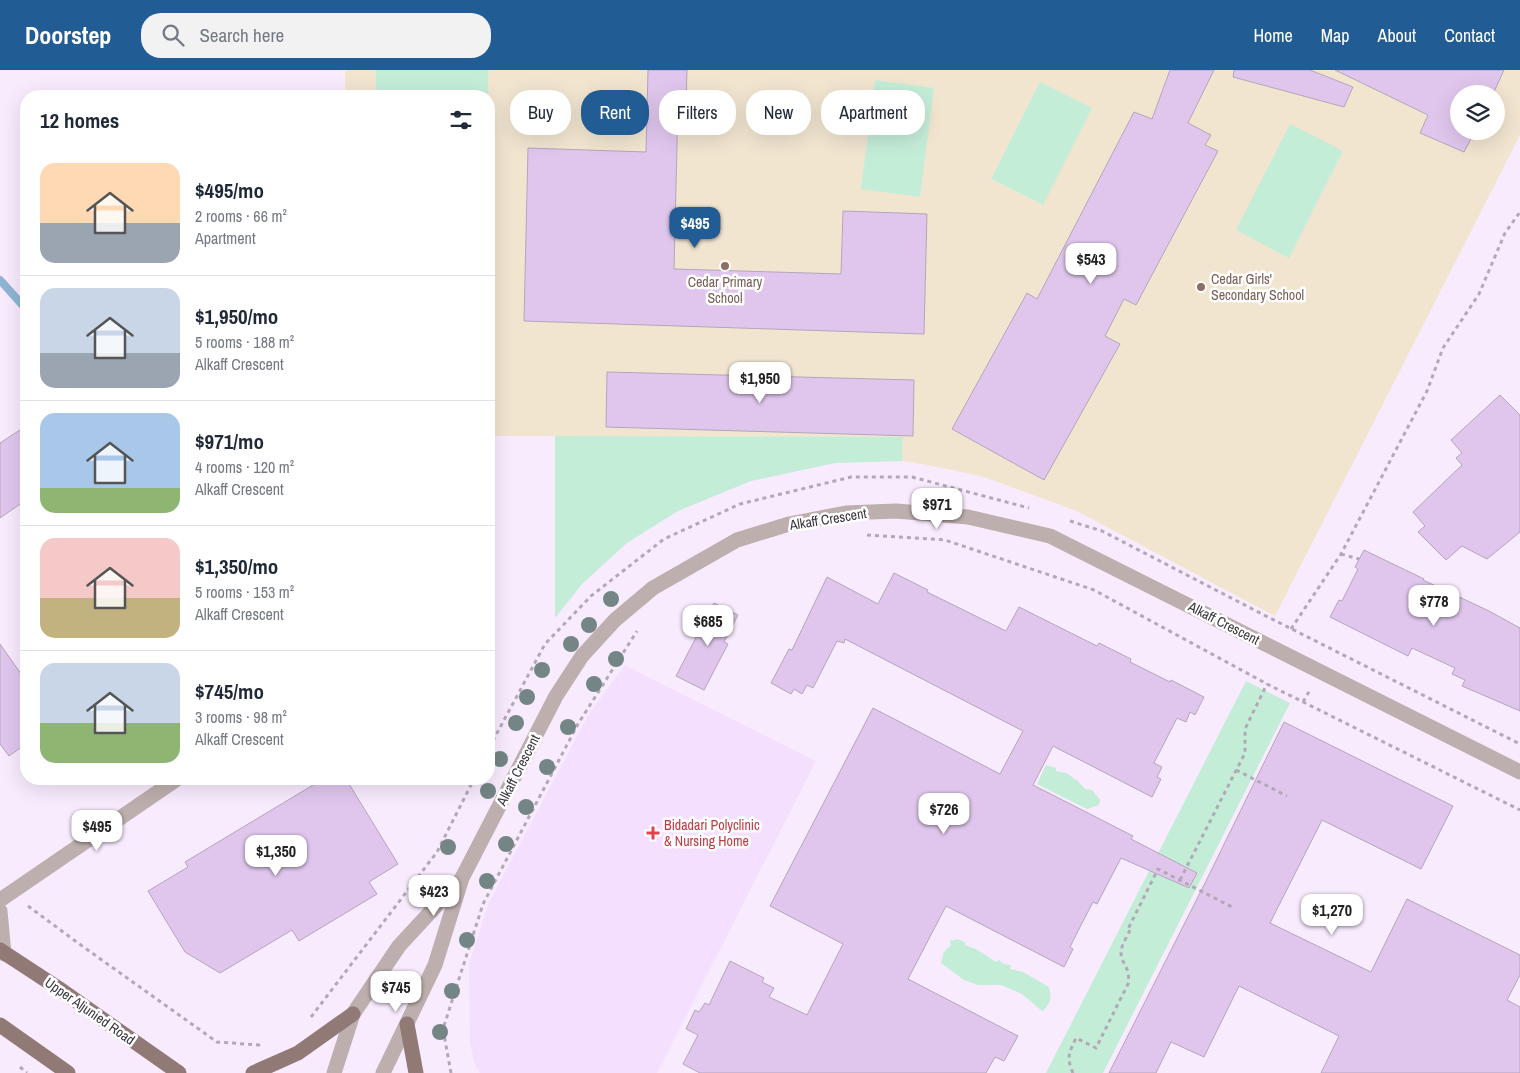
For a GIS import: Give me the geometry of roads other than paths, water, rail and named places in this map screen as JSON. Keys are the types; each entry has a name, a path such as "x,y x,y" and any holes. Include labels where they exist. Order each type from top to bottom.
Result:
{"main road":[{"name":"Upper Aljunied Road","path":"2,952 43,978 178,1073"},
{"path":"253,1073 298,1053 353,1014"},
{"path":"407,1024 416,1073"},
{"path":"0,1025 68,1073"}],"street":[{"name":"Alkaff Crescent","path":"382,1073 435,965 462,878 556,696 582,656 615,620 653,588 737,540 789,524 846,513 896,511 968,517 1050,536 1520,772"},
{"path":"0,900 168,785"},
{"name":"Alkaff Crescent","path":"334,1073 353,1014 399,946 462,878"},
{"path":"0,911 2,952"}],"waterway":[{"path":"0,280 20,302"}],"place":[{"name":"Cedar Primary School","path":"725,266"},
{"name":"Cedar Girls' Secondary School","path":"1201,287"},
{"name":"Bidadari Polyclinic & Nursing Home","path":"653,833"}]}
